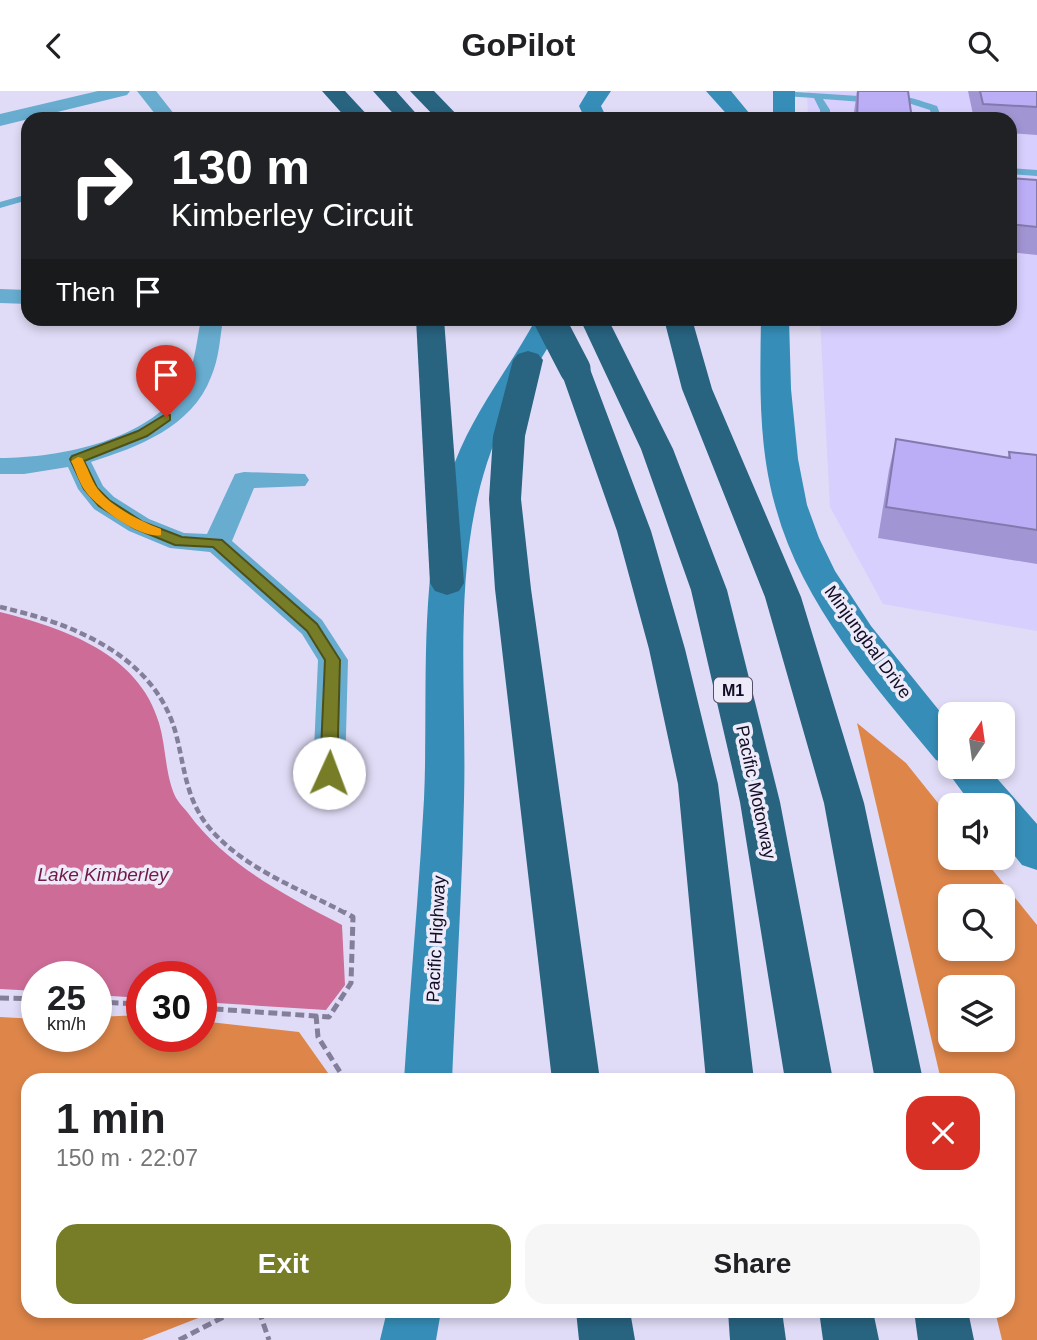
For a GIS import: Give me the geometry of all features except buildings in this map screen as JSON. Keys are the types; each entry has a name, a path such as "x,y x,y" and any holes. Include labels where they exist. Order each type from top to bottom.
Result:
{"highway":[{"path":"333,91 353,112"},
{"path":"384,91 404,112"},
{"path":"421,91 443,112"},
{"path":"430,326 447,583"},
{"path":"554,326 575,369 634,531 667,649 698,784 729,1073"},
{"name":"Pacific Motorway","path":"597,326 657,449 709,590 760,802 808,1073"},
{"path":"680,326 697,389 711,426 783,597 840,790 898,1073"},
{"path":"528,360 509,436 505,499 513,589 575,1073"},
{"path":"604,1318 607,1340"},
{"path":"756,1318 758,1340"},
{"path":"847,1318 851,1340"},
{"path":"942,1318 946,1340"}],"street":[{"path":"33,112 121,91"},
{"path":"146,91 163,112"},
{"path":"593,112 590,106 600,91"},
{"path":"783,92 784,112"},
{"path":"0,120 21,115"},
{"path":"0,296 21,296"},
{"path":"0,467 77,459 142,434 184,400 197,383 210,326"},
{"name":"Pacific Highway","path":"428,1073 444,799 447,583 458,513 471,462 503,394 528,360 546,326"},
{"name":"Minjungbal Drive","path":"775,326 781,451 792,508 810,557 845,616 938,735"},
{"path":"77,459 91,489 104,503 139,525 180,542 217,543 312,627 332,660 329,773"},
{"path":"217,543 244,480 296,480"},
{"path":"974,779 986,793"},
{"path":"1015,826 1037,853"},
{"path":"408,1340 413,1318"},
{"path":"414,1340 415,1318"}],"lane":[{"path":"783,92 876,100 883,99 892,91 908,100 934,108 935,112"},
{"path":"818,97 825,112"},
{"path":"1017,172 1037,173"},
{"path":"0,205 21,199"}],"path":[{"path":"0,607 56,621 89,635 128,660 148,681 173,724 185,782 197,811 220,839 251,864 289,887 354,918 351,983 329,1017 217,1009"},
{"path":"0,998 21,999"},
{"path":"316,1015 318,1037 341,1073"},
{"path":"179,1340 221,1318"},
{"path":"262,1318 270,1340"}],"shaded area":[{"path":"807,91 1037,91 1037,631 883,604 830,507 820,326 1017,326 1017,112 808,112"},
{"path":"857,723 906,763 938,803 938,870 993,870 1004,884 938,884 938,961 1015,961 1015,898 1037,925 1037,1340 1002,1340 997,1318 1015,1318 1015,1073 939,1073"},
{"path":"112,1016 126,1016 126,1052 217,1052 217,1023 299,1032 328,1073 21,1073 21,1318 198,1318 142,1340 0,1340 0,1017 21,1018 21,1052 112,1052"}],"water":[{"name":"Lake Kimberley","path":"0,612 49,626 96,647 117,661 135,678 149,699 159,723 169,779 179,803 203,832 239,864 258,878 342,925 345,985 326,1010 217,1003 217,961 126,961 126,997 112,996 112,961 21,961 21,990 0,989"}],"slow traffic":[{"path":"78,461 91,489 104,503 139,525 156,532"}],"route":[{"path":"166,417 142,434 77,459 91,489 104,503 139,525 180,542 217,543 312,627 332,660 329,773"}]}
